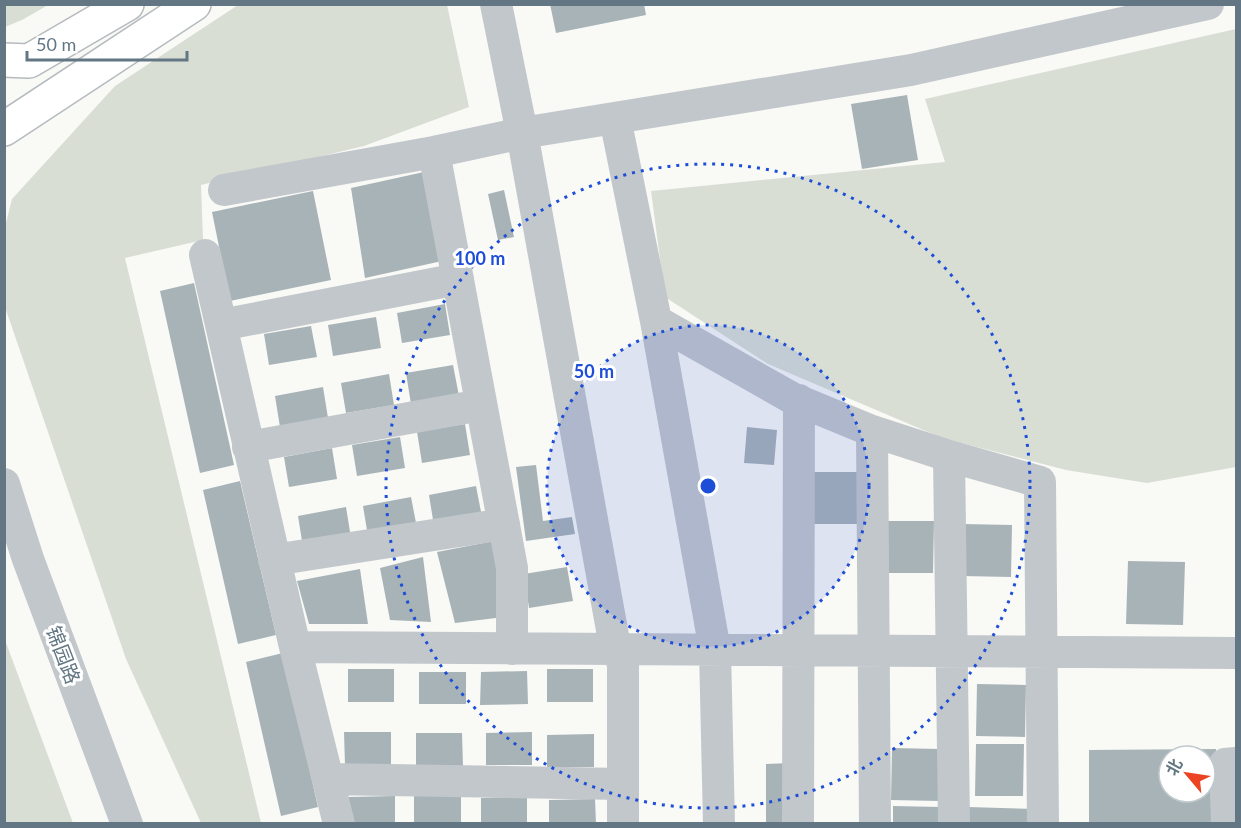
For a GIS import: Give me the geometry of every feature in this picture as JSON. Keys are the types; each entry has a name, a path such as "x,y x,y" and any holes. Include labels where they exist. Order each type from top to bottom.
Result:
{"main road":[{"path":"4,60 29,61 128,4"},
{"path":"4,129 194,4"}],"street":[{"path":"496,4 617,649 622,664 622,824"},
{"path":"224,190 434,152 522,133 911,70 1208,4"},
{"path":"615,118 656,321 715,650 719,824"},
{"path":"434,152 512,568 512,648"},
{"path":"205,255 274,560 339,824"},
{"path":"221,325 458,279"},
{"path":"656,321 799,400 872,431 948,456 1040,482 1043,824"},
{"path":"798,824 799,400"},
{"path":"248,447 482,405"},
{"path":"872,431 875,824"},
{"path":"948,456 954,824"},
{"name":"锦园路","path":"4,484 28,560 127,824"},
{"path":"274,560 504,524"},
{"path":"295,647 1236,653"},
{"path":"1227,824 1225,764 1236,763"},
{"path":"328,779 622,784"}],"shaded area":[{"path":"5,4 48,4 48,5 5,27"},
{"path":"238,5 447,5 469,107 364,146 201,185 203,240 125,258 261,823 201,823 126,659 5,307 5,227 12,199 115,86"},
{"path":"1236,29 1236,467 1147,483 1066,470 942,438 768,364 665,297 651,191 945,162 925,99"},
{"path":"5,640 73,823 5,823"}],"building":[{"path":"550,4 644,4 646,15 556,33"},
{"path":"907,95 918,160 862,169 851,104"},
{"path":"424,172 442,261 365,278 351,188"},
{"path":"504,190 514,237 498,240 488,194"},
{"path":"313,191 331,280 230,301 212,212"},
{"path":"194,283 234,465 200,473 160,291"},
{"path":"445,304 450,335 402,343 397,313"},
{"path":"376,317 381,348 333,356 328,325"},
{"path":"311,326 317,357 269,365 264,334"},
{"path":"453,365 459,396 411,404 406,373"},
{"path":"389,374 394,405 346,413 341,383"},
{"path":"323,387 328,418 280,427 275,396"},
{"path":"465,424 470,455 422,463 417,432"},
{"path":"747,427 777,430 774,465 744,463"},
{"path":"400,437 405,468 357,476 352,445"},
{"path":"332,448 337,479 289,487 284,457"},
{"path":"536,465 543,521 572,517 575,534 526,541 516,467"},
{"path":"813,472 862,472 861,524 812,524"},
{"path":"240,481 276,635 238,644 203,490"},
{"path":"476,486 482,517 434,526 429,495"},
{"path":"411,497 417,528 368,536 363,506"},
{"path":"346,507 351,538 303,547 298,516"},
{"path":"886,521 934,521 933,573 884,573"},
{"path":"963,524 1012,525 1011,577 962,576"},
{"path":"494,541 504,617 455,623 437,552"},
{"path":"423,557 431,622 390,620 380,568"},
{"path":"1128,561 1185,562 1183,625 1126,624"},
{"path":"567,567 573,601 529,608 524,574"},
{"path":"360,569 368,624 309,624 297,581"},
{"path":"283,653 318,807 281,816 246,662"},
{"path":"348,669 394,669 394,702 348,702"},
{"path":"547,669 593,669 593,702 547,702"},
{"path":"527,671 528,704 480,705 481,672"},
{"path":"419,672 466,672 466,704 419,704"},
{"path":"977,684 1026,685 1025,737 976,736"},
{"path":"344,732 391,732 391,765 345,765"},
{"path":"532,732 532,765 486,765 486,733"},
{"path":"416,733 462,733 463,766 416,766"},
{"path":"594,734 594,767 547,767 547,735"},
{"path":"976,744 1024,744 1023,796 975,796"},
{"path":"892,748 940,749 939,801 891,800"},
{"path":"1157,749 1157,804 1216,804 1216,824 1089,824 1089,750"},
{"path":"791,763 791,824 766,824 766,764"},
{"path":"414,792 461,792 461,824 414,824"},
{"path":"395,796 395,824 349,824 349,797"},
{"path":"527,797 527,824 481,824 481,798"},
{"path":"595,799 596,824 549,824 549,800"},
{"path":"893,806 941,807 941,824 893,824"},
{"path":"968,807 1036,809 1035,824 967,824"}]}
